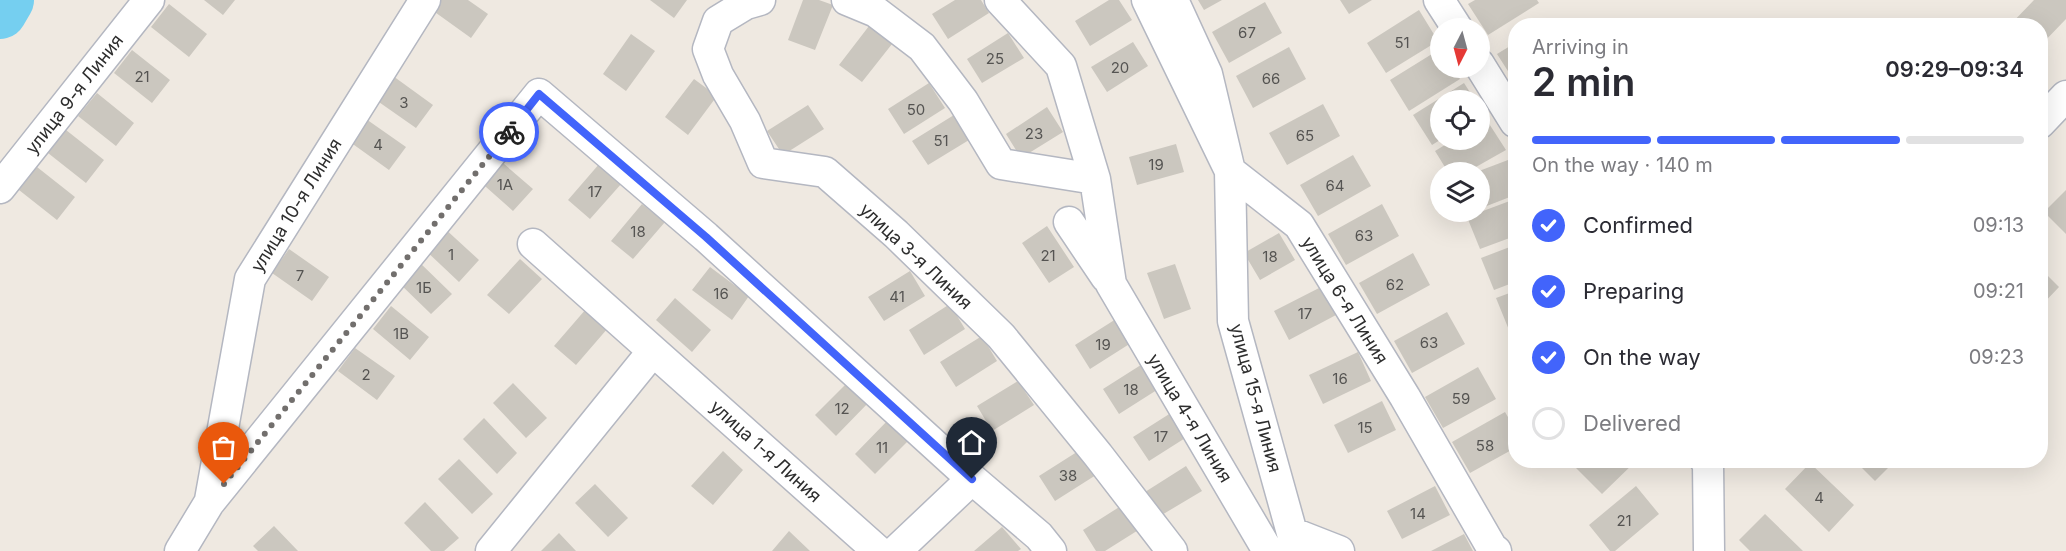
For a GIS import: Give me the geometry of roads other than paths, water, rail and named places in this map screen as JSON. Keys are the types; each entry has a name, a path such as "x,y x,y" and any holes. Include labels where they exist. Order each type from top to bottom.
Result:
{"street":[{"name":"улица 9-я Линия","path":"0,188 149,0"},
{"name":"улица 10-я Линия","path":"209,503 250,279 425,0"},
{"name":"улица 3-я Линия","path":"760,0 746,4 718,21 708,49 718,75 745,121 763,163 825,172 896,234 1001,336 1098,455 1172,551"},
{"path":"848,0 876,12 922,48 963,101 1001,164 1095,179"},
{"name":"улица 4-я Линия","path":"1000,0 1061,66 1095,179 1111,285"},
{"name":"улица 6-я Линия","path":"1147,0 1230,171 1299,225 1405,397 1492,548 1496,551"},
{"path":"1173,0 1207,74 1230,171"},
{"path":"1439,0 1451,18"},
{"path":"1488,78 1508,111"},
{"path":"180,551 209,503 539,94 715,245 972,479 1039,536 1051,551"},
{"path":"2048,115 2066,96"},
{"name":"улица 15-я Линия","path":"1230,171 1233,321 1295,542"},
{"name":"улица 4-я Линия","path":"1069,222 1111,285 1268,551"},
{"name":"улица 1-я Линия","path":"533,244 878,551"},
{"path":"491,551 653,351"},
{"path":"1708,468 1709,551"},
{"path":"896,551 972,479"},
{"path":"1295,542 1339,551"}],"waterway":[{"path":"0,12 7,0"}]}
